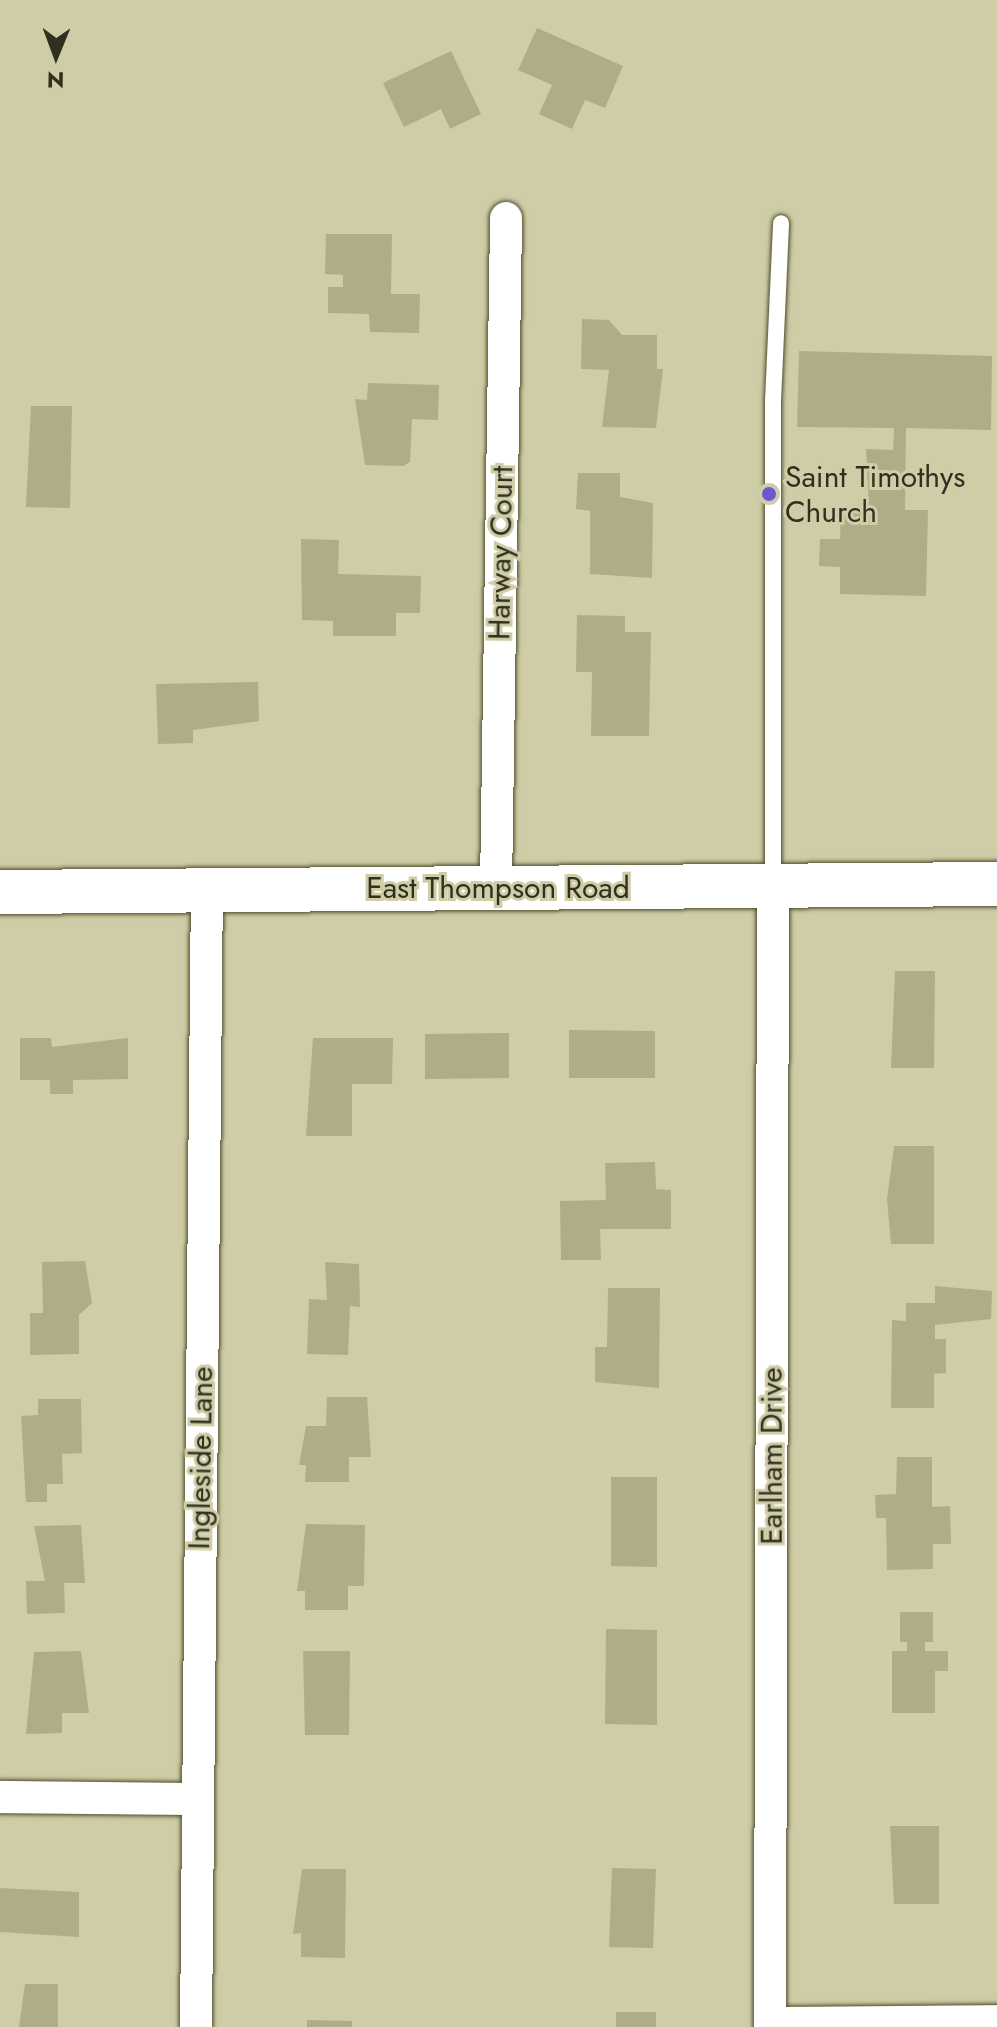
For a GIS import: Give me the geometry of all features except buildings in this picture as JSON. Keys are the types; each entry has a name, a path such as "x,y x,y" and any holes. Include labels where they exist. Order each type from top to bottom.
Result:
{"main road":[{"name":"East Thompson Road","path":"0,892 997,884"}],"street":[{"name":"Harway Court","path":"496,888 506,218"},
{"name":"Earlham Drive","path":"770,2025 773,886"},
{"name":"Ingleside Lane","path":"196,2027 207,889"},
{"path":"0,1797 198,1799"},
{"path":"770,2025 997,2021"}],"lane":[{"path":"773,886 781,223"}],"place":[{"name":"Saint Timothys Church","path":"769,494"}]}
